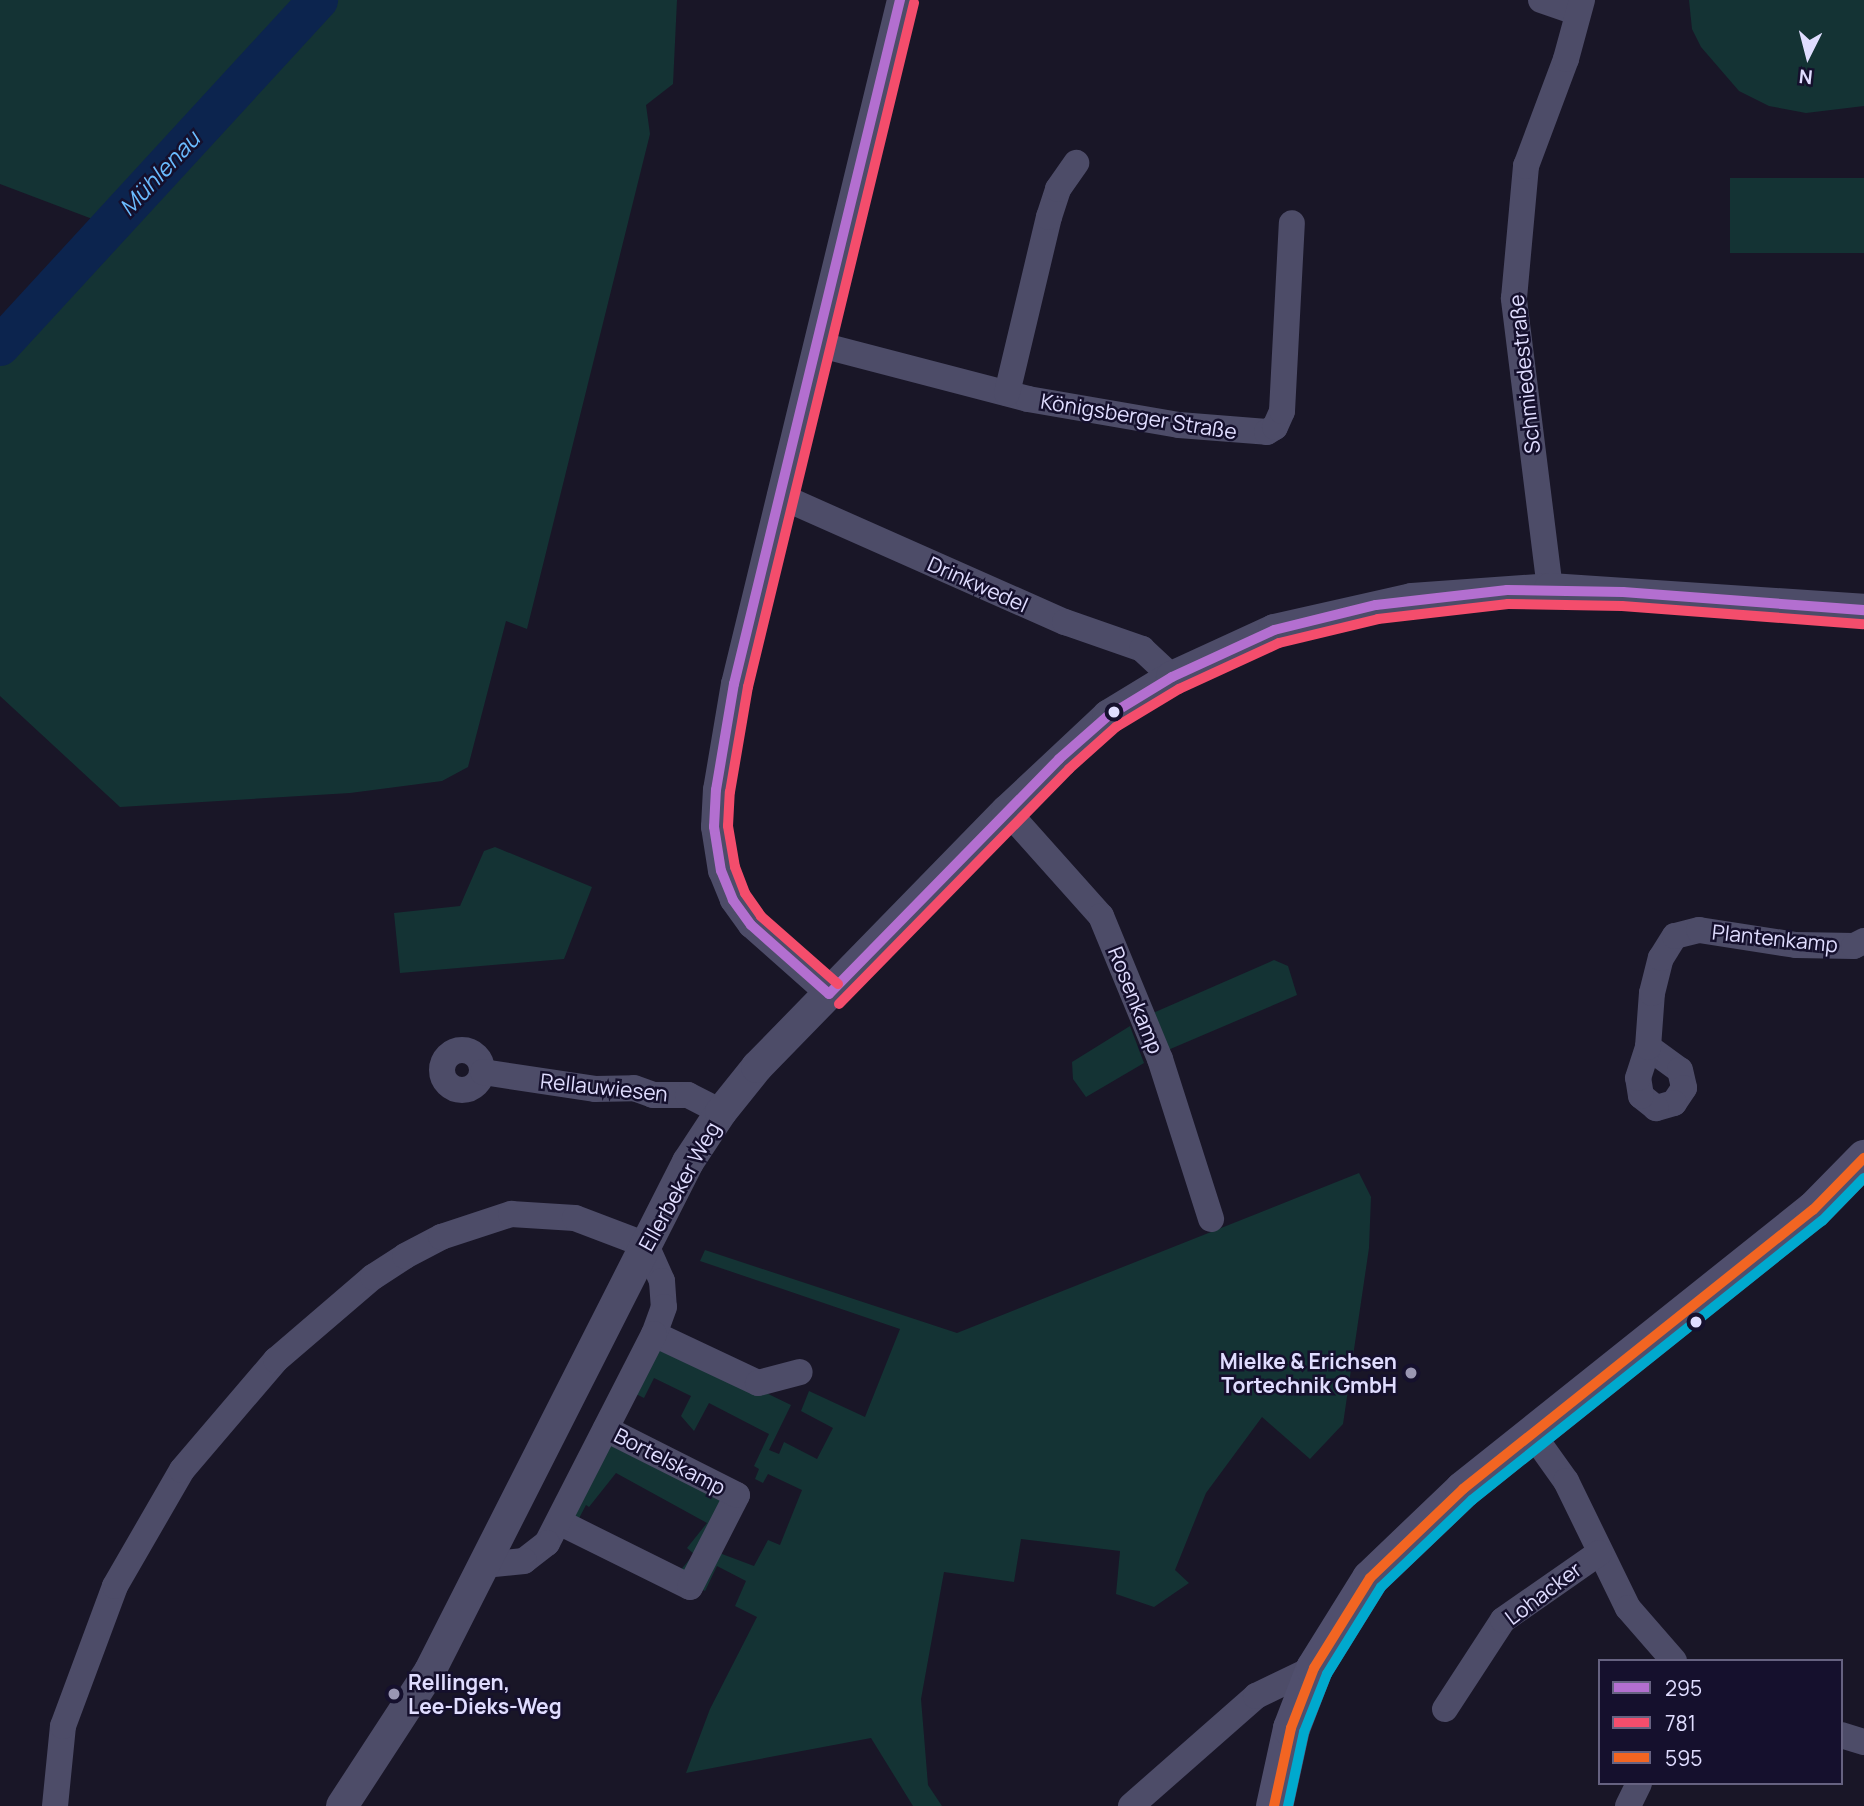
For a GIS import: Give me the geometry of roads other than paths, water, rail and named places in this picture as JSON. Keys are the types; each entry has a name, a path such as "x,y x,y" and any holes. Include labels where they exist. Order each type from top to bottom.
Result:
{"main road":[{"path":"1274,1806 1291,1728 1314,1668 1370,1578 1399,1547 1531,1432 1852,1186 1864,1158"}],"street":[{"path":"829,994 751,925 733,900 721,871 714,827 724,731 900,0"},
{"path":"1541,0 1580,7"},
{"name":"Schmiedestraße","path":"1550,589 1514,298 1526,166 1566,59 1580,7"},
{"path":"1007,393 1049,217 1058,189 1076,163"},
{"name":"Königsberger Straße","path":"817,344 1007,393 1179,425 1267,432 1275,427 1282,411 1292,223"},
{"name":"Drinkwedel","path":"780,496 1065,622 1142,649 1172,677"},
{"name":"Ellerbeker Weg","path":"342,1806 412,1704 688,1162 721,1112 757,1067 1007,811 1108,716 1172,677 1274,630 1340,611 1463,593 1550,589 1864,610"},
{"name":"Rosenkamp","path":"1007,811 1101,916 1158,1052 1211,1219"},
{"name":"Plantenkamp","path":"1647,1046 1652,993 1661,958 1675,936 1699,930 1796,945 1854,946 1864,941"},
{"name":"Rellauwiesen","path":"483,1072 595,1088 634,1088 653,1095 688,1096 721,1112"},
{"path":"55,1806 63,1726 115,1586 182,1470 276,1360 373,1277 405,1256 441,1237 511,1214 575,1218 646,1245"},
{"name":"Bortelskamp","path":"484,1565 537,1555 559,1522 654,1334 664,1307 662,1281 646,1245"},
{"path":"654,1334 758,1383 800,1372"},
{"name":"Bortelskamp","path":"559,1522 690,1587 737,1495 606,1429"},
{"name":"Lohacker","path":"1531,1432 1566,1481 1628,1608 1672,1659"},
{"name":"Lohacker","path":"1445,1709 1503,1620 1599,1553"},
{"path":"1131,1806 1256,1696 1314,1668"},
{"path":"1843,1736 1864,1742"},
{"path":"1628,1806 1638,1785"}],"waterway":[{"name":"Mühlenau","path":"0,346 318,0"}],"place":[{"name":"Mielke & Erichsen Tortechnik GmbH","path":"1411,1373"},
{"name":"Rellingen, Lee-Dieks-Weg","path":"394,1694"}]}
